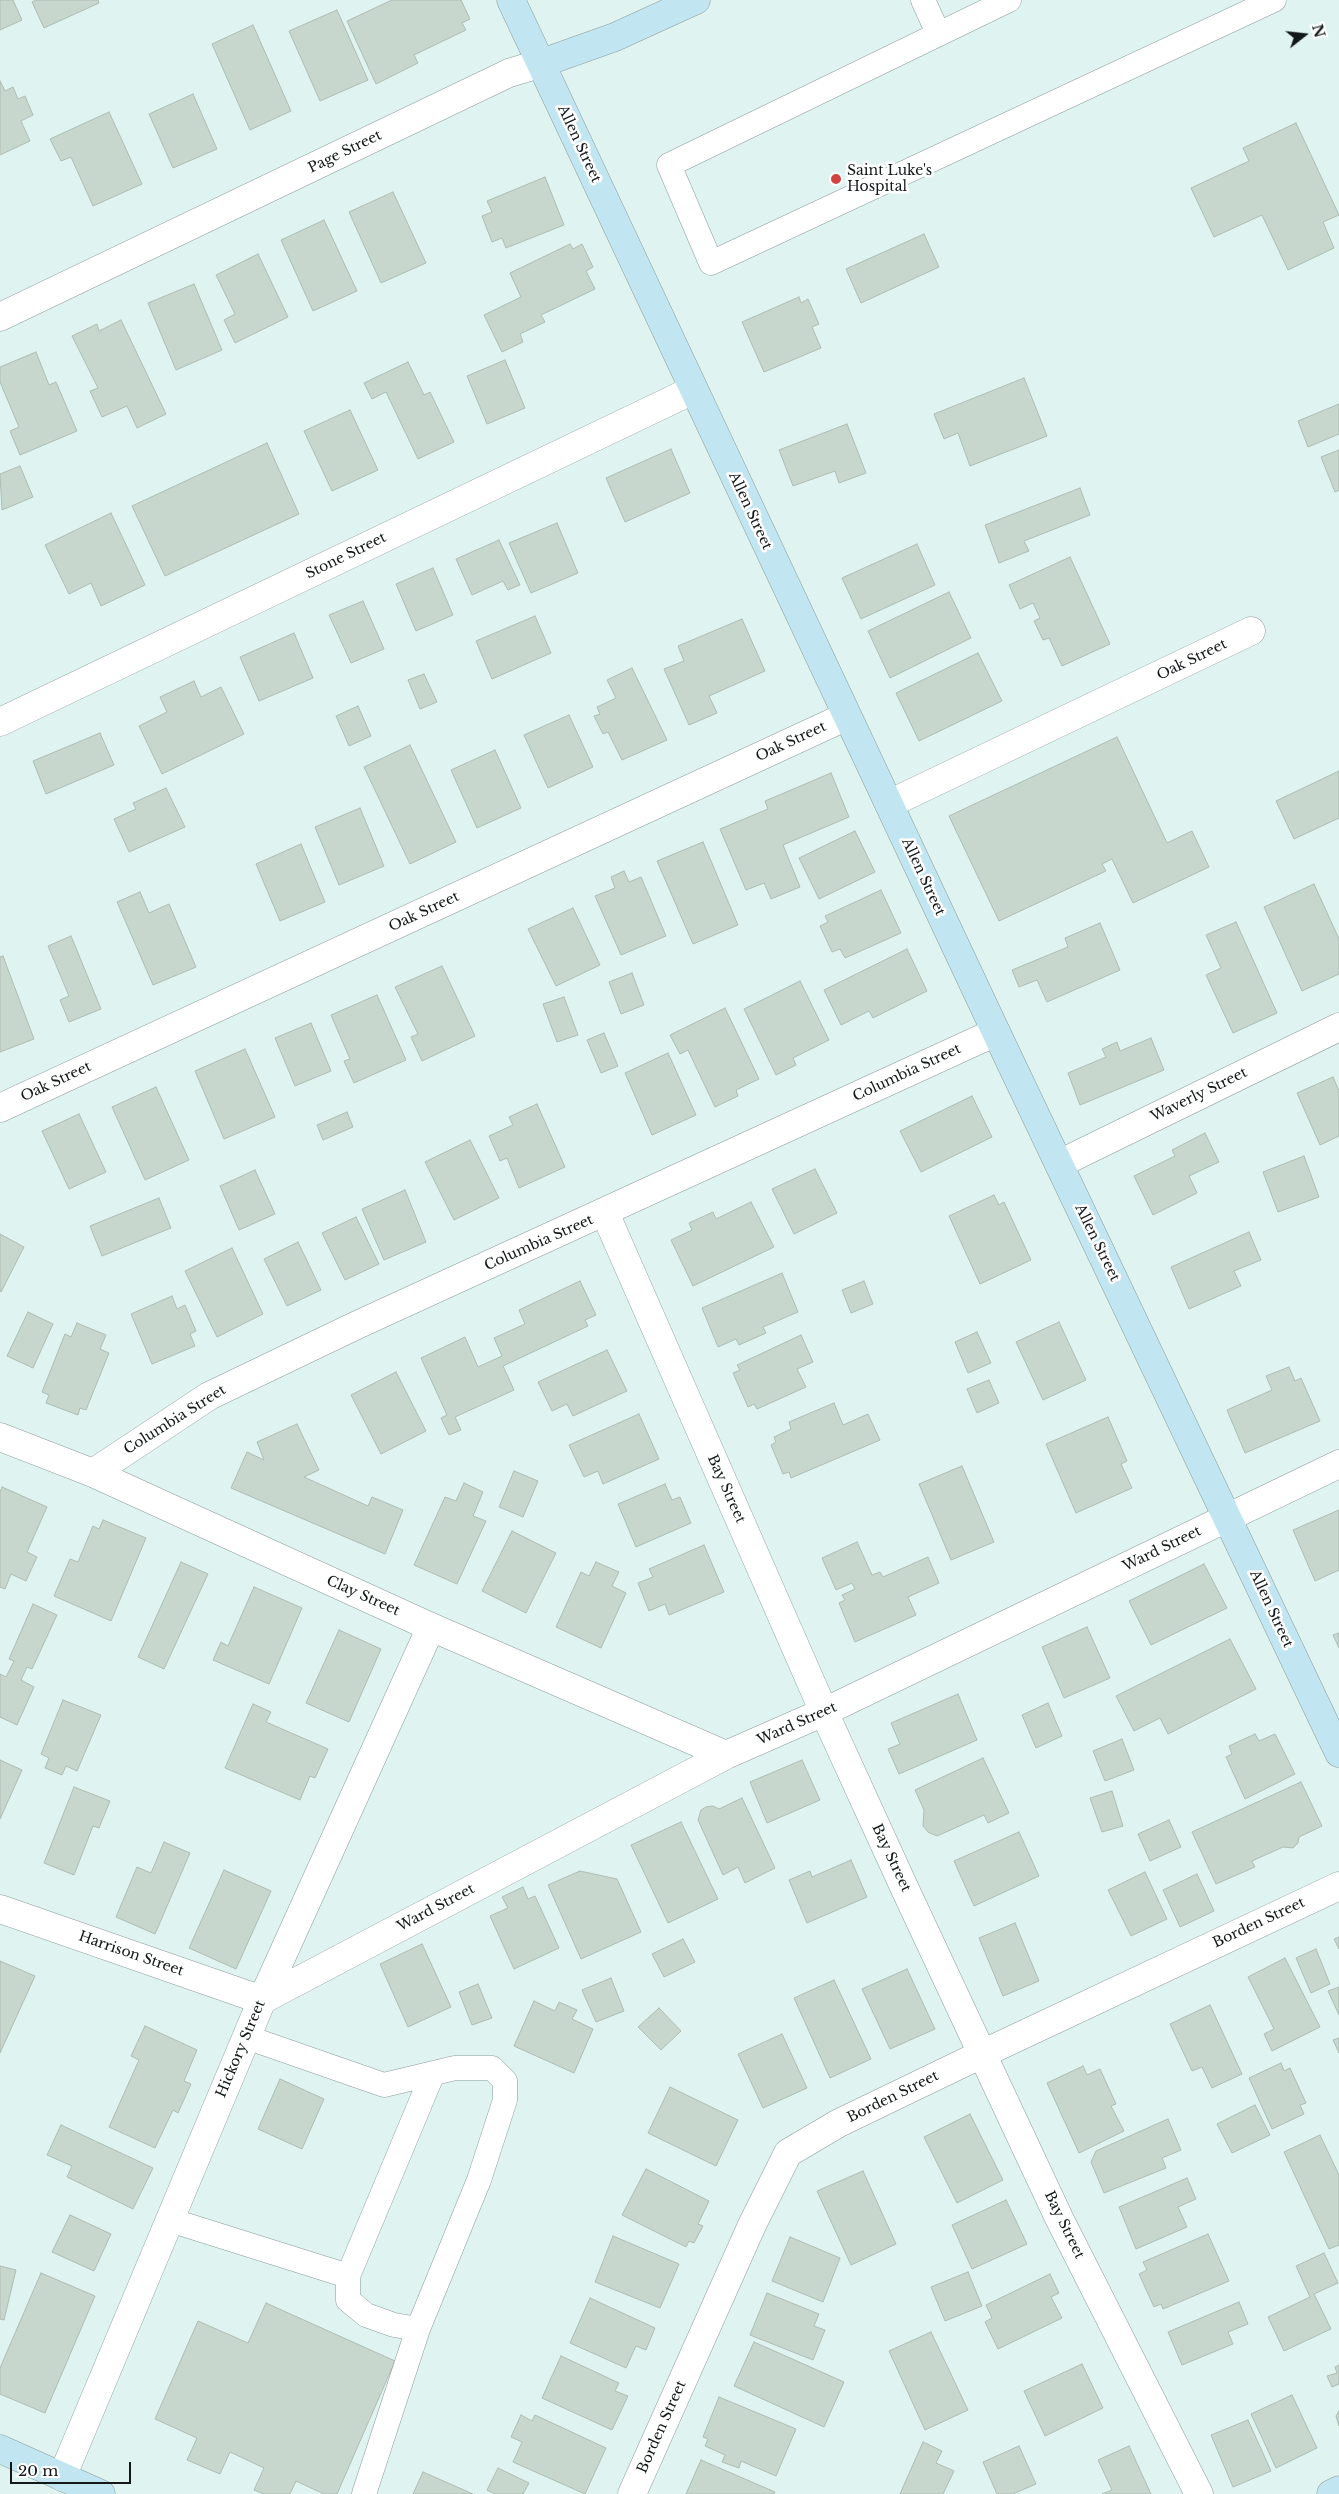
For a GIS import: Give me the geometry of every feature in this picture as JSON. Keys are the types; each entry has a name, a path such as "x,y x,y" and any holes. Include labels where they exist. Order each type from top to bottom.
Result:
{"street":[{"name":"Allen Street","path":"511,0 996,1032 1339,1753"},
{"name":"Page Street","path":"0,318 509,73 615,37 696,0"},
{"name":"Stone Street","path":"0,722 693,390"},
{"name":"Oak Street","path":"889,804 1251,631"},
{"name":"Oak Street","path":"0,1108 847,716"},
{"name":"Waverly Street","path":"1059,1164 1339,1026"},
{"name":"Columbia Street","path":"93,1473 209,1396 357,1325 605,1213 996,1032"},
{"name":"Bay Street","path":"605,1213 824,1712 982,2054 1060,2218 1199,2494"},
{"name":"Clay Street","path":"0,1437 93,1473 431,1627 726,1755"},
{"name":"Ward Street","path":"262,2000 726,1755 824,1712 1339,1464"},
{"name":"Hickory Street","path":"62,2477 262,2000 431,1627"},
{"name":"Borden Street","path":"632,2494 752,2225 788,2153 839,2123 1339,1886"},
{"name":"Harrison Street","path":"0,1909 262,2000"},
{"path":"0,2449 101,2494"},
{"path":"1331,2494 1339,2490"}],"lane":[{"path":"923,0 938,33"},
{"path":"1009,0 669,165 711,263 1274,0"},
{"path":"246,2037 384,2085 455,2068 492,2068 505,2081 505,2100 479,2180 418,2329 364,2494"},
{"path":"418,2329 394,2326 366,2315 348,2300 348,2276 433,2073"},
{"path":"170,2220 348,2276"}],"building":[{"path":"0,0 13,0 22,20 0,30"},
{"path":"36,0 98,0 99,3 44,28 32,2"},
{"path":"392,0 461,0 470,19 462,23 466,30 414,55 418,63 376,84 347,21"},
{"path":"337,10 368,80 320,101 289,31"},
{"path":"253,25 291,111 250,130 212,44"},
{"path":"0,81 5,91 13,87 18,99 25,96 33,115 21,121 30,141 0,155"},
{"path":"193,94 217,149 173,168 149,114"},
{"path":"109,112 142,184 93,206 71,157 61,161 50,139"},
{"path":"1296,123 1339,215 1323,222 1334,248 1288,270 1262,215 1214,237 1191,188 1249,161 1243,148"},
{"path":"545,177 564,225 506,248 502,238 492,242 482,216 492,212 487,201"},
{"path":"393,192 426,263 381,283 349,212"},
{"path":"324,220 357,291 313,311 281,240"},
{"path":"924,234 939,267 861,303 846,269"},
{"path":"570,244 573,249 582,244 593,267 586,271 595,289 541,315 545,322 520,334 523,342 502,352 484,315 521,297 510,273"},
{"path":"258,254 288,317 235,343 224,320 235,314 216,275"},
{"path":"194,284 222,350 176,370 148,303"},
{"path":"799,297 801,303 808,299 819,324 812,327 821,348 764,372 742,322"},
{"path":"121,320 166,414 137,428 127,406 102,417 90,391 98,388 72,336 97,324 99,331"},
{"path":"36,352 49,385 56,382 77,431 20,455 10,431 19,427 0,382 0,367"},
{"path":"505,360 525,408 487,424 467,376"},
{"path":"408,362 424,395 430,392 454,442 418,459 386,392 372,399 364,383"},
{"path":"1024,378 1047,436 970,466 958,433 944,439 934,414"},
{"path":"1339,404 1339,434 1308,447 1298,421"},
{"path":"350,410 378,470 332,491 304,431"},
{"path":"847,424 866,473 839,483 835,471 793,486 779,450"},
{"path":"267,443 299,514 165,576 132,506"},
{"path":"671,449 690,493 625,522 606,478"},
{"path":"1339,450 1339,490 1335,492 1321,457"},
{"path":"20,466 33,497 2,510 0,474"},
{"path":"1080,488 1090,515 1024,541 1029,551 999,563 985,525"},
{"path":"111,513 145,585 101,606 91,583 69,594 45,545"},
{"path":"557,523 578,573 531,593 509,543"},
{"path":"499,540 520,585 508,590 503,581 472,595 456,559"},
{"path":"917,544 935,585 861,619 842,578"},
{"path":"1070,557 1110,644 1062,666 1049,638 1043,640 1034,621 1040,618 1033,603 1020,609 1009,585"},
{"path":"433,568 453,615 416,631 396,584"},
{"path":"949,592 971,638 890,678 868,631"},
{"path":"363,601 384,649 351,663 329,615"},
{"path":"535,616 551,653 492,679 476,641"},
{"path":"742,619 765,671 709,696 717,713 689,725 664,669 684,661 678,646"},
{"path":"294,633 313,678 259,701 240,657"},
{"path":"978,653 1002,701 919,741 896,693"},
{"path":"632,668 667,740 622,760 608,732 603,734 594,716 600,714 597,707 616,698 607,680"},
{"path":"424,674 437,702 420,709 408,680"},
{"path":"194,681 201,697 221,687 244,734 162,774 139,726 167,712 160,697"},
{"path":"358,706 371,736 349,746 336,716"},
{"path":"569,715 593,767 548,788 524,735"},
{"path":"100,733 114,765 46,794 33,761"},
{"path":"1117,737 1167,843 1192,831 1209,867 1133,903 1112,859 1102,864 1106,871 999,921 949,816"},
{"path":"410,745 456,842 410,864 364,767"},
{"path":"495,750 521,808 477,828 451,770"},
{"path":"1339,771 1339,818 1294,839 1276,801"},
{"path":"831,773 849,817 783,845 800,887 771,899 764,883 746,890 720,829 768,809 765,801"},
{"path":"166,788 185,827 129,852 114,819 136,809 133,803"},
{"path":"360,808 384,866 339,885 315,827"},
{"path":"855,831 875,872 819,899 799,858"},
{"path":"703,842 738,925 693,944 657,861"},
{"path":"301,844 325,902 280,921 256,864"},
{"path":"624,871 629,882 641,877 666,936 621,955 595,896 615,888 611,877"},
{"path":"1314,884 1339,939 1339,974 1302,991 1264,907"},
{"path":"881,890 901,933 845,958 840,949 832,952 820,926 828,922 825,916"},
{"path":"140,892 149,913 169,904 196,967 153,985 117,902"},
{"path":"573,908 600,965 556,986 528,929"},
{"path":"1236,922 1277,1013 1233,1033 1206,975 1221,968 1206,935"},
{"path":"1100,923 1120,970 1047,1002 1037,980 1019,987 1012,970 1068,947 1065,938"},
{"path":"71,936 101,1009 69,1022 60,1000 69,996 48,946"},
{"path":"907,949 927,991 873,1018 869,1011 841,1025 824,990"},
{"path":"3,956 34,1039 0,1052 0,957"},
{"path":"442,966 475,1036 422,1061 411,1037 418,1034 395,987"},
{"path":"632,973 644,1005 621,1014 609,982"},
{"path":"800,981 829,1040 793,1058 796,1065 776,1075 744,1009"},
{"path":"377,995 406,1060 354,1083 344,1061 350,1059 331,1015"},
{"path":"564,997 578,1035 557,1042 543,1004"},
{"path":"725,1008 759,1079 736,1090 738,1096 715,1107 688,1050 680,1054 670,1035"},
{"path":"311,1023 331,1071 295,1086 275,1038"},
{"path":"604,1033 618,1066 601,1073 587,1040"},
{"path":"1151,1038 1164,1070 1080,1105 1068,1073 1106,1057 1102,1049 1117,1042 1120,1051"},
{"path":"245,1049 275,1117 224,1139 195,1071"},
{"path":"668,1053 696,1115 652,1135 625,1073"},
{"path":"1333,1077 1339,1091 1339,1136 1320,1145 1297,1093"},
{"path":"156,1087 189,1160 145,1180 112,1107"},
{"path":"972,1096 992,1137 921,1172 900,1131"},
{"path":"537,1104 565,1167 519,1188 507,1158 500,1161 489,1136 513,1125 509,1117"},
{"path":"347,1112 353,1127 323,1140 317,1125"},
{"path":"79,1114 106,1172 69,1189 42,1131"},
{"path":"1205,1133 1219,1162 1189,1176 1197,1193 1153,1215 1134,1176 1175,1156 1172,1150"},
{"path":"470,1140 499,1198 454,1220 425,1162"},
{"path":"1304,1156 1319,1197 1278,1212 1263,1172"},
{"path":"815,1169 837,1213 794,1234 772,1189"},
{"path":"255,1170 275,1214 239,1230 220,1186"},
{"path":"405,1190 426,1242 384,1260 362,1209"},
{"path":"994,1195 999,1205 1004,1202 1031,1260 980,1284 949,1216"},
{"path":"159,1198 171,1228 102,1256 90,1226"},
{"path":"751,1202 774,1247 693,1286 671,1240 692,1230 689,1223 713,1212 716,1219"},
{"path":"356,1217 379,1264 345,1280 322,1233"},
{"path":"1249,1232 1261,1260 1234,1271 1241,1286 1189,1309 1171,1267"},
{"path":"0,1234 24,1247 1,1292 0,1291"},
{"path":"298,1242 321,1290 287,1306 264,1259"},
{"path":"232,1248 263,1314 217,1337 185,1271"},
{"path":"782,1273 798,1312 763,1327 766,1333 739,1345 736,1339 718,1347 702,1308"},
{"path":"580,1281 596,1315 585,1320 588,1326 503,1366 514,1390 455,1417 461,1430 449,1435 441,1418 447,1415 421,1358 465,1337 478,1367 502,1356 494,1338 525,1324 519,1310"},
{"path":"864,1281 873,1304 851,1313 842,1290"},
{"path":"172,1296 177,1309 185,1305 196,1331 190,1334 195,1346 152,1364 131,1314"},
{"path":"28,1312 53,1324 33,1368 7,1356"},
{"path":"1059,1322 1086,1380 1043,1400 1016,1342"},
{"path":"77,1323 106,1335 100,1349 109,1353 86,1410 80,1408 78,1415 46,1403 49,1395 42,1392 65,1334 71,1337"},
{"path":"977,1332 991,1363 968,1373 955,1342"},
{"path":"801,1335 813,1362 797,1369 806,1387 757,1409 754,1404 748,1407 733,1373 740,1370 737,1365"},
{"path":"607,1350 627,1391 573,1416 567,1404 552,1411 538,1382"},
{"path":"1289,1367 1295,1381 1301,1378 1320,1421 1245,1453 1227,1410 1272,1390 1266,1376"},
{"path":"396,1372 426,1431 381,1454 351,1395"},
{"path":"989,1380 999,1403 977,1413 967,1389"},
{"path":"834,1403 843,1425 868,1414 880,1440 791,1478 789,1472 783,1474 771,1445 776,1442 774,1437 791,1429 789,1422"},
{"path":"639,1414 659,1459 603,1484 598,1471 584,1477 569,1445"},
{"path":"1108,1417 1127,1461 1121,1464 1132,1488 1076,1513 1046,1444"},
{"path":"297,1424 319,1470 304,1477 368,1506 372,1497 403,1510 385,1554 231,1488 247,1452 264,1460 257,1442"},
{"path":"962,1466 994,1542 951,1560 919,1484"},
{"path":"514,1471 538,1481 523,1517 499,1507"},
{"path":"464,1483 483,1492 473,1516 486,1521 457,1584 414,1565 445,1497 456,1501"},
{"path":"665,1484 672,1500 680,1497 691,1523 636,1547 618,1504"},
{"path":"2,1487 47,1507 27,1552 37,1557 26,1581 11,1574 5,1589 0,1587 0,1492"},
{"path":"1339,1510 1339,1570 1315,1581 1293,1530"},
{"path":"103,1520 146,1538 111,1621 54,1596 70,1559 78,1562 93,1526 99,1529"},
{"path":"512,1531 556,1553 526,1613 482,1591"},
{"path":"857,1542 872,1575 880,1572 883,1577 928,1557 939,1583 908,1597 916,1615 855,1642 839,1603 845,1600 842,1595 855,1589 852,1583 836,1590 822,1558"},
{"path":"704,1545 724,1592 669,1615 665,1604 649,1611 638,1583 653,1577 649,1569"},
{"path":"181,1562 208,1574 164,1669 138,1657"},
{"path":"596,1562 619,1572 612,1586 626,1593 601,1648 556,1627 581,1572 589,1576"},
{"path":"1204,1564 1227,1608 1151,1645 1129,1601"},
{"path":"254,1587 302,1608 269,1684 213,1660 221,1642 228,1646"},
{"path":"33,1604 57,1615 32,1669 27,1667 21,1680 34,1687 17,1725 0,1717 0,1674 6,1677 14,1661 9,1659"},
{"path":"1087,1627 1110,1678 1064,1698 1042,1647"},
{"path":"339,1630 381,1649 349,1722 306,1703"},
{"path":"1339,1633 1339,1648 1333,1635"},
{"path":"1230,1639 1256,1689 1168,1734 1160,1718 1134,1731 1116,1696"},
{"path":"958,1694 977,1740 899,1774 888,1749 900,1744 891,1723"},
{"path":"63,1700 101,1715 77,1771 66,1766 62,1775 45,1768 49,1758 41,1754"},
{"path":"1048,1703 1062,1736 1036,1748 1022,1715"},
{"path":"253,1704 271,1712 266,1722 328,1749 315,1778 310,1776 300,1800 225,1768"},
{"path":"1255,1734 1259,1741 1275,1734 1295,1774 1245,1799 1226,1757 1232,1754 1229,1746"},
{"path":"1122,1739 1134,1770 1105,1781 1093,1751"},
{"path":"983,1758 1009,1813 988,1823 984,1815 937,1836 928,1832 923,1826 924,1810 915,1790"},
{"path":"0,1760 22,1770 0,1819"},
{"path":"802,1760 820,1800 767,1823 750,1782"},
{"path":"1301,1782 1322,1826 1299,1837 1298,1843 1293,1848 1283,1847 1252,1861 1255,1867 1216,1884 1192,1832"},
{"path":"74,1787 110,1801 99,1828 93,1826 74,1875 44,1863"},
{"path":"1112,1791 1123,1826 1102,1832 1090,1798"},
{"path":"742,1798 775,1868 745,1883 738,1867 723,1875 698,1820 701,1810 706,1807 713,1806 719,1809"},
{"path":"1169,1820 1181,1847 1150,1861 1138,1834"},
{"path":"681,1822 718,1899 668,1923 631,1845"},
{"path":"1019,1832 1039,1876 974,1906 954,1861"},
{"path":"164,1842 190,1853 155,1934 116,1917 137,1867 151,1873"},
{"path":"851,1860 867,1897 807,1923 789,1880 810,1871 812,1877"},
{"path":"224,1870 271,1891 236,1969 189,1948"},
{"path":"580,1871 617,1879 641,1932 581,1959 548,1885"},
{"path":"1145,1872 1167,1919 1131,1936 1108,1890"},
{"path":"1197,1874 1214,1911 1180,1927 1163,1890"},
{"path":"523,1887 528,1899 535,1896 559,1948 514,1969 490,1916 508,1908 502,1897"},
{"path":"1015,1923 1039,1981 1003,1996 979,1938"},
{"path":"1339,1937 1339,1949 1334,1939"},
{"path":"683,1939 695,1962 664,1977 652,1954"},
{"path":"422,1944 451,2007 408,2027 380,1964"},
{"path":"1316,1949 1330,1984 1311,1993 1296,1958"},
{"path":"1285,1958 1320,2027 1272,2051 1264,2034 1274,2029 1248,1977"},
{"path":"0,1961 35,1976 0,2053"},
{"path":"907,1969 935,2029 890,2049 862,1989"},
{"path":"611,1978 624,2011 596,2022 582,1990"},
{"path":"834,1980 871,2059 830,2078 794,1998"},
{"path":"478,1984 492,2018 472,2025 459,1992"},
{"path":"1339,1987 1339,2015 1328,1991"},
{"path":"534,2001 555,2011 559,2002 577,2010 572,2019 593,2029 574,2073 514,2046"},
{"path":"1210,2005 1242,2074 1212,2088 1202,2067 1192,2071 1170,2024"},
{"path":"659,2008 681,2031 661,2050 638,2027"},
{"path":"145,2026 197,2050 184,2081 191,2084 178,2113 173,2110 155,2148 109,2127 139,2060 131,2056"},
{"path":"782,2034 807,2088 763,2108 738,2054"},
{"path":"1339,2038 1339,2053 1333,2040"},
{"path":"1281,2063 1284,2071 1290,2068 1306,2103 1300,2105 1304,2114 1272,2129 1249,2078"},
{"path":"1083,2066 1087,2075 1100,2069 1116,2104 1111,2106 1124,2131 1079,2153 1047,2083"},
{"path":"280,2079 324,2099 302,2149 258,2129"},
{"path":"670,2087 738,2120 716,2166 648,2133"},
{"path":"1255,2105 1270,2135 1232,2153 1217,2124"},
{"path":"970,2114 1003,2180 957,2203 924,2137"},
{"path":"1168,2119 1181,2150 1162,2158 1166,2168 1104,2193 1091,2162 1096,2151"},
{"path":"61,2125 153,2168 133,2209 67,2177 72,2166 47,2155"},
{"path":"1320,2135 1339,2175 1339,2245 1329,2249 1284,2152"},
{"path":"646,2169 709,2201 698,2224 703,2226 694,2243 689,2241 686,2247 622,2215"},
{"path":"863,2171 896,2244 851,2265 817,2191"},
{"path":"1187,2178 1196,2199 1178,2207 1187,2227 1136,2249 1119,2207"},
{"path":"1006,2200 1027,2244 972,2269 952,2225"},
{"path":"70,2215 111,2234 94,2271 52,2252"},
{"path":"1208,2234 1229,2281 1163,2309 1161,2304 1154,2307 1139,2274 1147,2270 1143,2262"},
{"path":"613,2236 679,2264 660,2308 595,2282"},
{"path":"790,2237 840,2258 823,2302 772,2281"},
{"path":"1324,2253 1338,2283 1314,2294 1331,2329 1284,2351 1268,2317 1310,2297 1296,2266"},
{"path":"0,2266 16,2270 4,2320 0,2319"},
{"path":"968,2272 982,2306 945,2321 931,2287"},
{"path":"41,2273 95,2296 45,2413 0,2394 0,2368"},
{"path":"1050,2274 1059,2293 1051,2297 1062,2318 998,2349 985,2322 992,2318 986,2305"},
{"path":"767,2293 819,2314 814,2326 825,2330 813,2360 750,2335"},
{"path":"590,2298 655,2328 646,2350 636,2346 626,2368 570,2343"},
{"path":"1239,2302 1248,2324 1228,2332 1233,2344 1182,2365 1168,2332"},
{"path":"266,2303 395,2361 337,2494 324,2494 296,2481 290,2494 264,2494 254,2490 264,2468 230,2452 220,2474 187,2460 197,2438 155,2419 198,2321 248,2343"},
{"path":"931,2332 968,2410 925,2430 889,2351"},
{"path":"754,2342 844,2382 824,2427 734,2386"},
{"path":"561,2356 619,2383 615,2391 628,2396 612,2430 542,2398"},
{"path":"1082,2364 1103,2408 1045,2436 1024,2391"},
{"path":"1339,2365 1339,2384 1332,2387 1327,2376 1337,2373 1335,2367"},
{"path":"1292,2395 1317,2448 1276,2468 1251,2414"},
{"path":"719,2397 796,2429 776,2476 741,2461 739,2468 722,2462 725,2455 705,2446 708,2439 703,2437"},
{"path":"1339,2411 1339,2426 1336,2416"},
{"path":"521,2415 532,2421 535,2415 606,2448 585,2494 513,2462 522,2442 511,2437"},
{"path":"1248,2420 1271,2471 1233,2487 1211,2435"},
{"path":"923,2442 942,2451 936,2463 954,2471 943,2494 900,2494"},
{"path":"1019,2446 1036,2484 1013,2494 997,2494 983,2462"},
{"path":"1129,2446 1151,2494 1102,2494 1112,2490 1098,2460"},
{"path":"701,2460 775,2492 774,2494 686,2494"},
{"path":"498,2468 529,2483 523,2494 495,2494 487,2490"},
{"path":"423,2472 473,2494 413,2494"}],"place":[{"name":"Saint Luke's Hospital","path":"836,179"}]}
